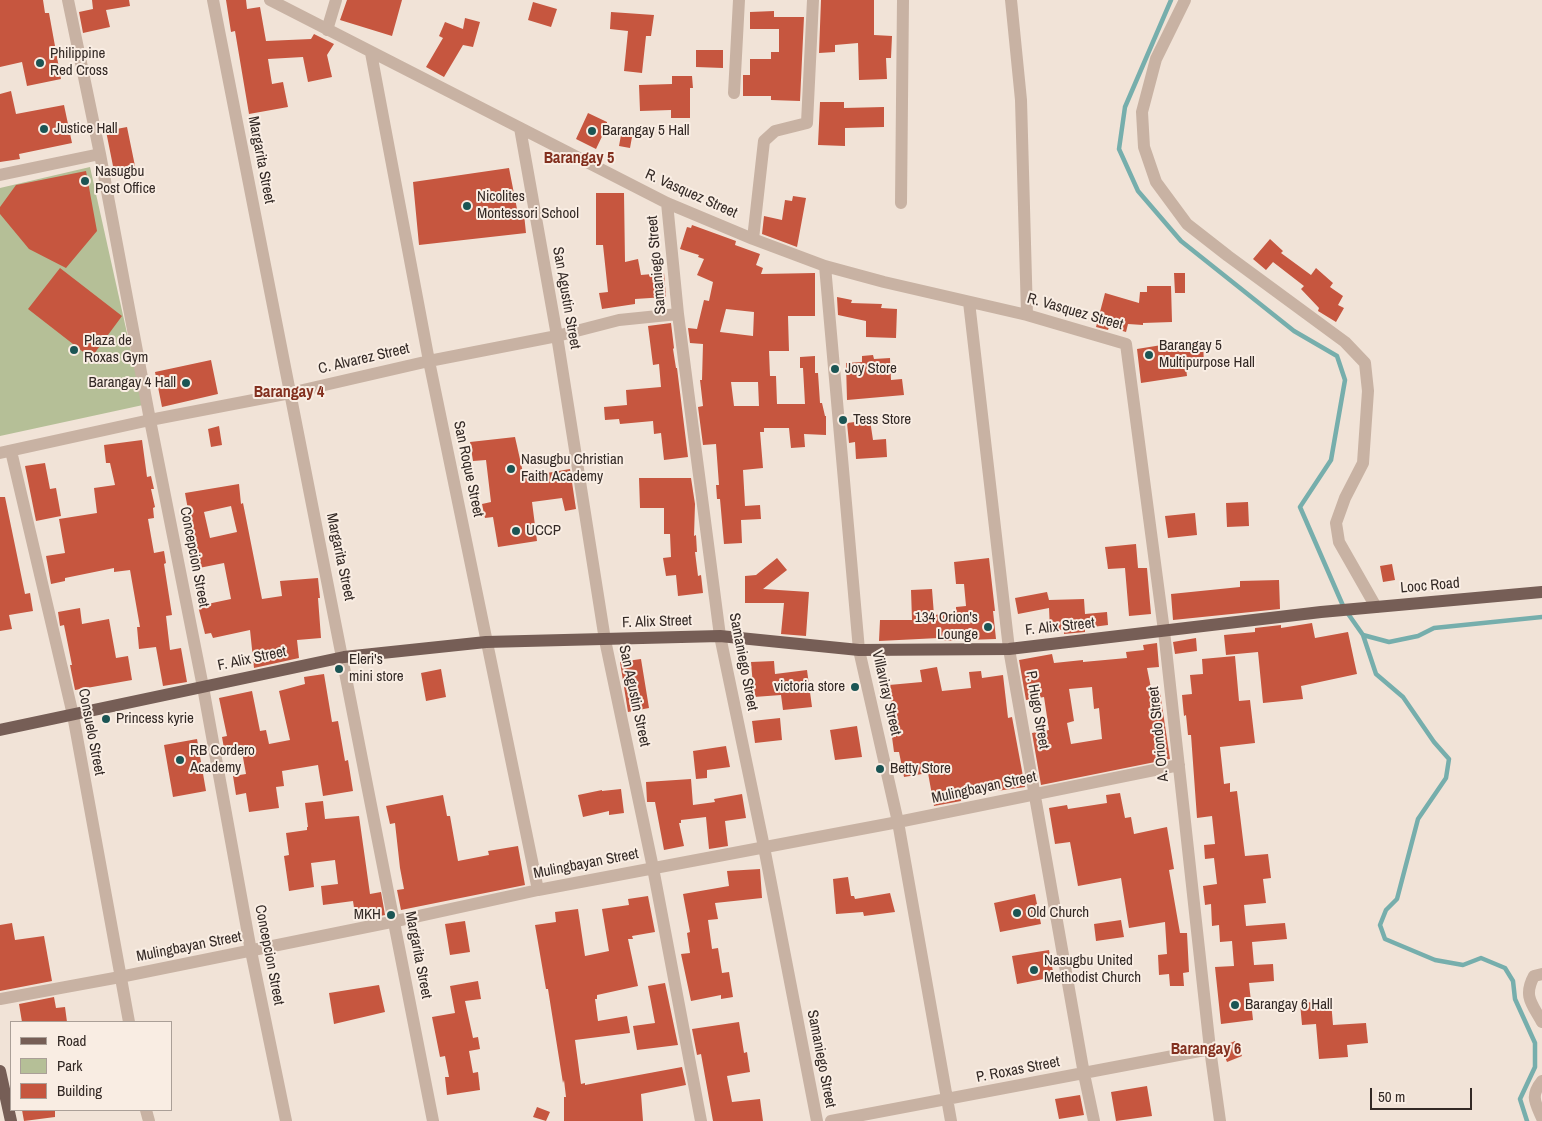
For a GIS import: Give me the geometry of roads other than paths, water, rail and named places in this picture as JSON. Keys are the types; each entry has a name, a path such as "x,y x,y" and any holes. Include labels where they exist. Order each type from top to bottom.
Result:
{"main road":[{"name":"Looc Road","path":"1322,612 1542,592"},
{"name":"F. Alix Street","path":"0,730 344,656 486,642 720,636 859,650 1009,649 1322,612"},
{"path":"0,1071 11,1121"}],"street":[{"name":"Concepcion Street","path":"68,0 100,154 203,686 251,951 286,1121"},
{"name":"Margarita Street","path":"213,0 344,656 433,1121"},
{"name":"R. Vasquez Street","path":"270,0 668,204 753,239 825,266 1027,315 1126,344"},
{"path":"327,30 336,0"},
{"path":"734,94 739,0"},
{"path":"753,239 764,142 775,131 808,124 813,0"},
{"path":"901,203 903,0"},
{"path":"1011,0 1021,100 1027,315"},
{"path":"1185,0 1156,59 1142,112 1144,147 1156,182 1186,224 1346,342 1365,363 1368,391 1363,463 1345,498 1336,523 1339,542 1376,607"},
{"name":"San Roque Street","path":"371,53 429,361 538,890"},
{"name":"San Agustin Street","path":"520,128 605,640 653,868 701,1121"},
{"path":"0,176 100,154"},
{"name":"Samaniego Street","path":"668,204 678,314 720,636 764,847 817,1121"},
{"name":"Villaviray Street","path":"825,266 859,650 898,822 951,1121"},
{"name":"P. Hugo Street","path":"969,302 1009,649 1084,1074 1094,1121"},
{"name":"C. Alvarez Street","path":"5,452 150,420 290,393 429,361 556,336 619,320 678,314"},
{"name":"A. Oriondo Street","path":"1126,344 1164,632 1210,1049 1220,1121"},
{"name":"Consuelo Street","path":"5,452 72,715 129,1021"},
{"name":"Mulingbayan Street","path":"0,999 251,951 538,890 898,822 1179,764"},
{"path":"1542,974 1534,976 1528,986 1528,997 1542,1022"},
{"name":"P. Roxas Street","path":"831,1121 1210,1049"},
{"path":"1542,1081 1536,1089 1534,1099 1542,1118"}],"waterway":[{"path":"1171,0 1125,107 1119,149 1138,191 1181,241 1294,331 1337,356 1345,380 1331,460 1300,507 1344,608 1363,635 1376,674 1403,697 1434,742 1449,759 1446,778 1418,819 1397,899 1386,910 1380,925 1385,939 1435,960 1463,965 1481,958 1505,968 1513,981 1515,999 1535,1043 1535,1067 1520,1099 1527,1121"},
{"path":"1363,635 1389,642 1418,636 1434,628 1542,617"}],"place":[{"name":"Philippine Red Cross","path":"40,63"},
{"name":"Justice Hall","path":"44,129"},
{"name":"Barangay 5 Hall","path":"592,131"},
{"name":"Nasugbu Post Office","path":"85,181"},
{"name":"Nicolites Montessori School","path":"467,206"},
{"name":"Plaza de Roxas Gym","path":"74,350"},
{"name":"Barangay 5 Multipurpose Hall","path":"1149,355"},
{"name":"Joy Store","path":"835,369"},
{"name":"Barangay 4 Hall","path":"186,383"},
{"name":"Tess Store","path":"843,420"},
{"name":"Nasugbu Christian Faith Academy","path":"511,469"},
{"name":"UCCP","path":"516,531"},
{"name":"134 Orion's Lounge","path":"988,627"},
{"name":"Eleri's mini store","path":"339,669"},
{"name":"victoria store","path":"855,687"},
{"name":"Princess kyrie","path":"106,719"},
{"name":"RB Cordero Academy","path":"180,760"},
{"name":"Betty Store","path":"880,769"},
{"name":"Old Church","path":"1017,913"},
{"name":"MKH","path":"391,915"},
{"name":"Nasugbu United Methodist Church","path":"1034,970"},
{"name":"Barangay 6 Hall","path":"1235,1005"}],"district":[{"name":"Barangay 5","path":"579,159"},
{"name":"Barangay 4","path":"289,393"},
{"name":"Barangay 6","path":"1206,1050"}]}
